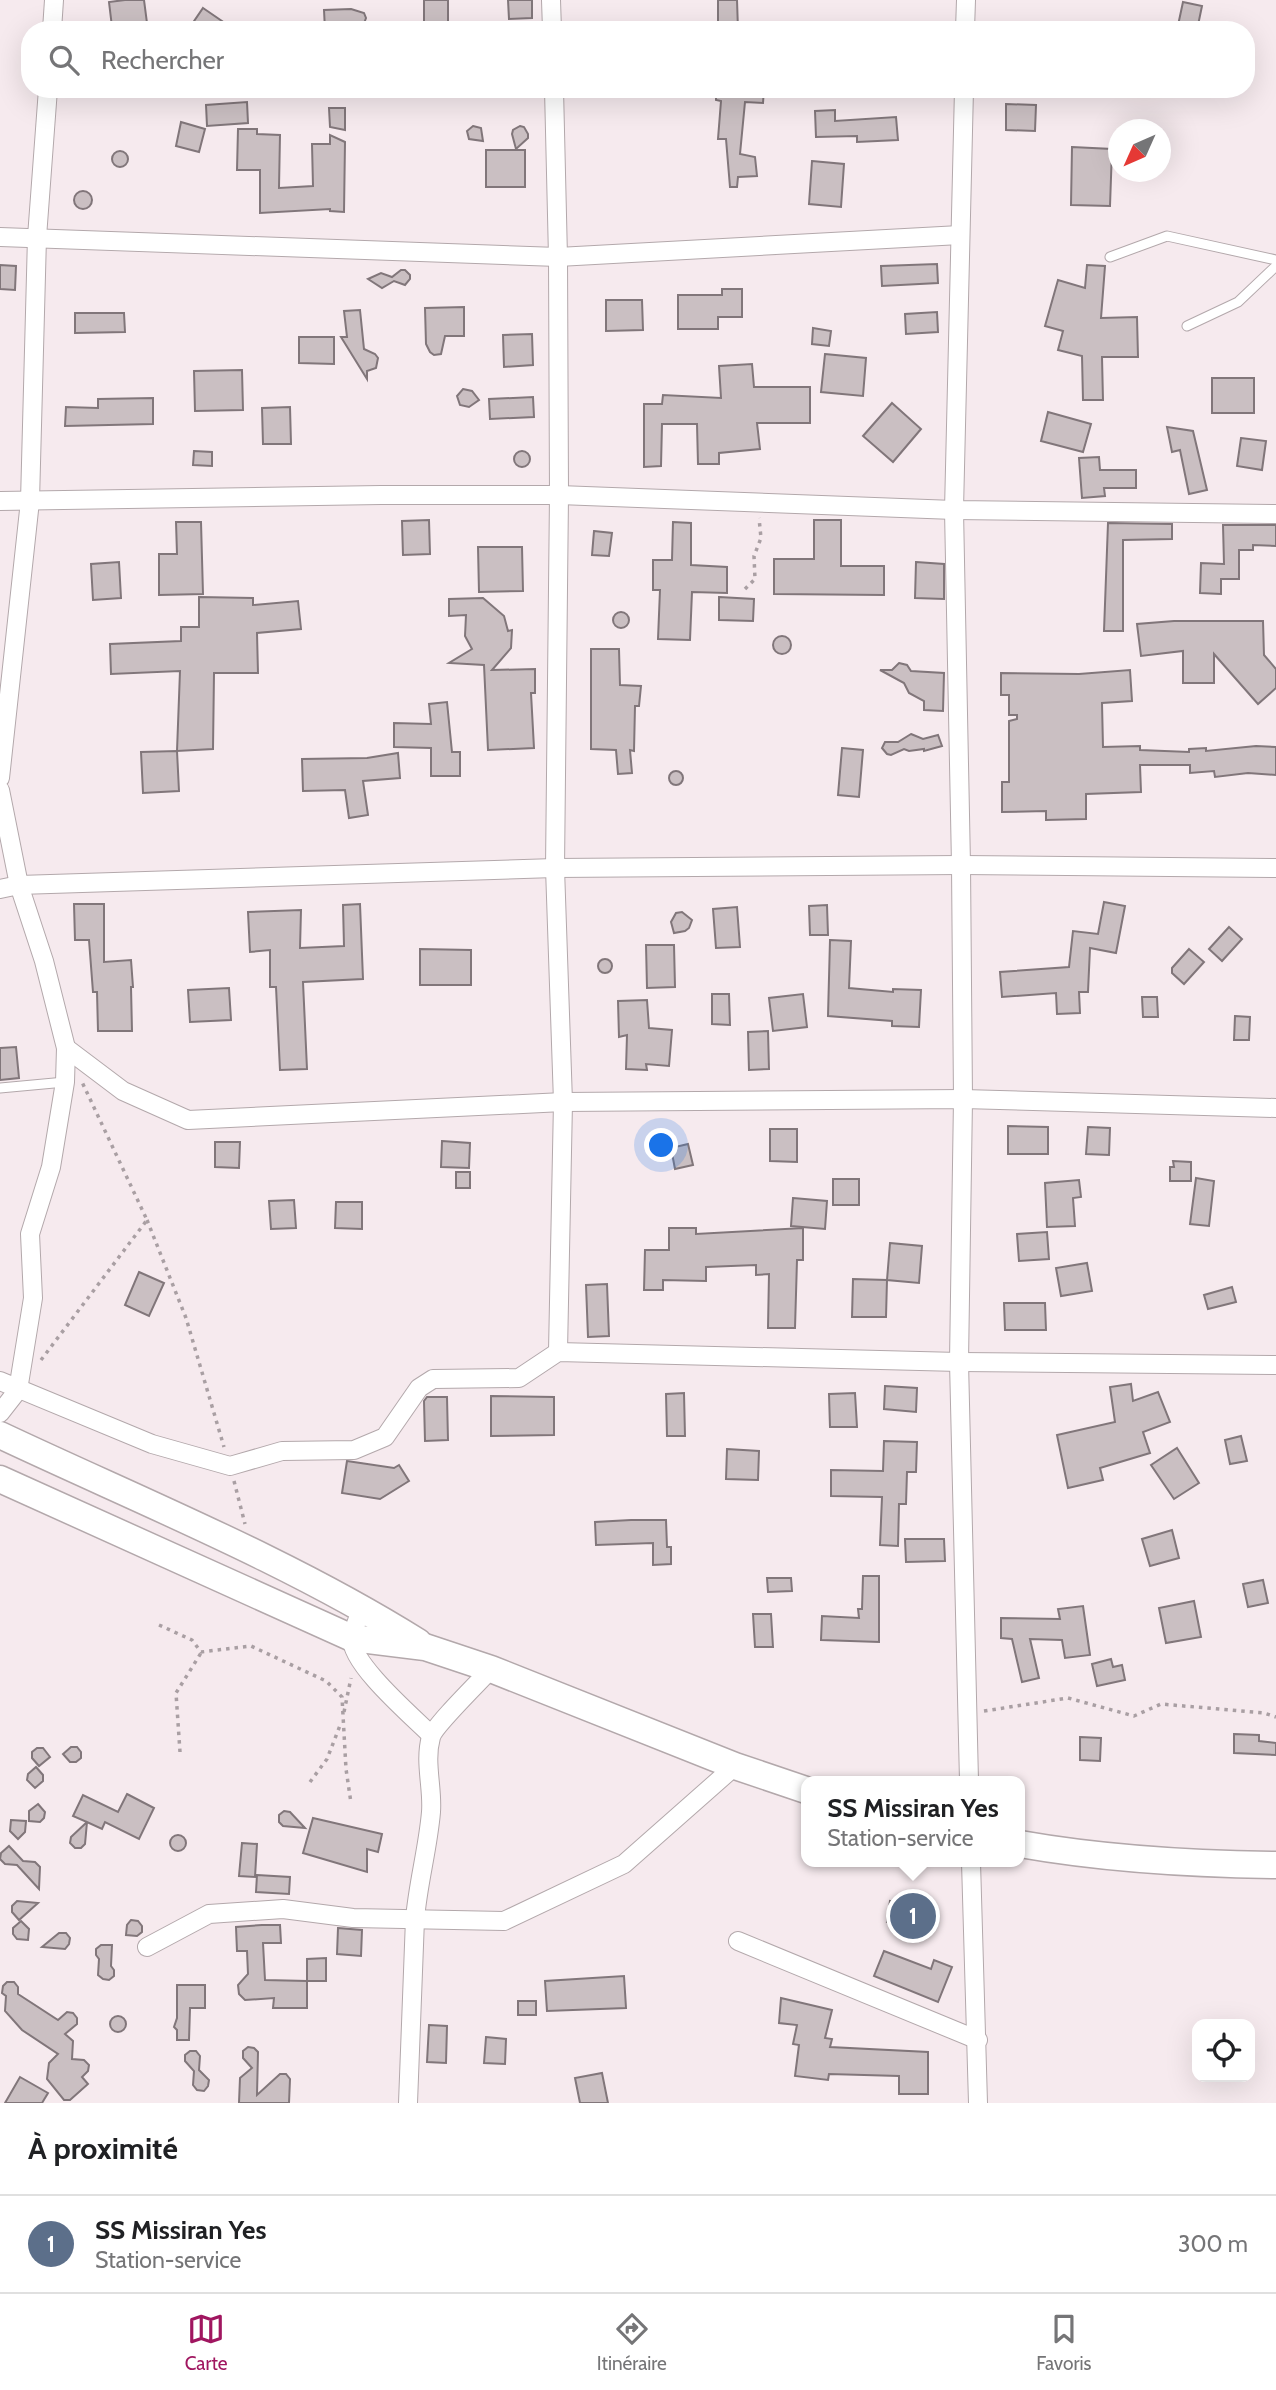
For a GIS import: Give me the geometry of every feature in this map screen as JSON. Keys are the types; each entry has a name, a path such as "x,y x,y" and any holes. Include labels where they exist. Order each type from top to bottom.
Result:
{"main road":[{"path":"0,1436 253,1553 362,1607 425,1647 491,1669 735,1766 801,1788"},
{"path":"0,1479 353,1644 425,1647"},
{"path":"1025,1845 1071,1853 1199,1864 1276,1865"}],"street":[{"path":"53,21 54,0"},
{"path":"551,0 552,21"},
{"path":"965,21 966,0"},
{"path":"0,778 30,501 37,237 47,98"},
{"path":"554,98 559,495 555,868 563,1102 558,1352"},
{"path":"964,98 954,510 961,865 959,1362 969,1776"},
{"path":"0,237 558,257 960,235"},
{"path":"0,501 559,495 954,510 1276,514"},
{"path":"0,790 19,885 44,961 66,1048 65,1082 51,1167 30,1234 33,1298 18,1390 0,1413"},
{"path":"0,889 19,885 555,868 961,865 1276,868"},
{"path":"66,1048 123,1091 188,1120 563,1102 962,1099 1276,1108"},
{"path":"0,1381 152,1444 230,1466 282,1451 354,1450 385,1437 419,1388 433,1379 519,1378 558,1352 959,1362 1276,1365"},
{"path":"362,1607 353,1644 362,1666 431,1735"},
{"path":"408,2103 415,1919 431,1808 428,1777 431,1735 491,1669"},
{"path":"147,1947 209,1914 283,1909 354,1918 504,1921 624,1864 735,1766"},
{"path":"971,1867 978,2103"},
{"path":"738,1941 978,2040"}],"lane":[{"path":"1110,257 1167,236 1276,263"},
{"path":"1187,326 1238,302 1276,263"},
{"path":"0,1088 65,1082"}],"path":[{"path":"745,589 755,579 754,556 761,538 757,502"},
{"path":"66,1048 147,1220 186,1318 253,1553"},
{"path":"18,1390 147,1220"},
{"path":"159,1625 192,1640 201,1652"},
{"path":"310,1782 327,1759 342,1721 353,1644"},
{"path":"201,1652 251,1646 326,1681 342,1697 351,1803"},
{"path":"180,1752 176,1693 201,1652"},
{"path":"968,1714 1068,1698 1134,1716 1161,1704 1264,1713 1276,1717"}],"building":[{"path":"144,0 147,21 111,21 109,2"},
{"path":"424,0 448,0 448,21 424,21"},
{"path":"508,0 532,0 532,18 509,19"},
{"path":"718,0 737,0 738,21 718,21"},
{"path":"1183,2 1202,6 1199,21 1179,21"},
{"path":"203,8 222,21 194,21"},
{"path":"351,9 364,13 366,18 365,21 325,21 324,10"},
{"path":"763,98 763,103 745,102 740,154 755,157 757,176 738,177 737,187 730,187 726,139 718,139 721,101 716,100"},
{"path":"247,102 248,123 207,126 206,105"},
{"path":"1006,104 1036,105 1035,131 1006,130"},
{"path":"329,108 345,108 345,130 330,127"},
{"path":"835,110 835,121 896,117 898,140 857,142 857,136 816,137 815,111"},
{"path":"181,122 205,129 199,152 176,146"},
{"path":"473,126 481,128 483,141 469,139 467,131"},
{"path":"524,127 528,138 516,149 512,134 513,130"},
{"path":"238,129 257,129 257,134 280,135 279,188 313,186 312,144 330,144 330,135 345,142 344,212 330,209 260,213 260,170 237,170"},
{"path":"1072,147 1108,149 1110,206 1071,205"},
{"path":"486,150 525,150 525,187 486,187"},
{"path":"117,151 123,151 128,159 126,165 117,167 112,162 112,156"},
{"path":"812,161 844,164 841,207 809,204"},
{"path":"83,191 89,194 92,200 89,206 83,209 77,206 74,200 77,194"},
{"path":"937,264 938,283 882,286 881,266"},
{"path":"0,265 16,266 15,290 0,289"},
{"path":"1087,265 1105,266 1101,318 1137,317 1138,357 1102,357 1103,400 1083,400 1082,356 1058,350 1063,331 1045,326 1058,280 1085,288"},
{"path":"401,270 410,275 405,285 394,281 382,288 368,279 381,273 392,277"},
{"path":"722,289 742,289 742,317 718,317 718,329 678,329 678,295 722,295"},
{"path":"606,300 642,300 643,330 606,331"},
{"path":"464,307 464,336 445,336 441,354 434,355 426,344 425,308"},
{"path":"360,310 364,349 378,358 376,368 367,371 367,379 341,337 347,337 344,311"},
{"path":"937,312 938,332 906,334 905,314"},
{"path":"75,313 124,313 125,332 75,333"},
{"path":"813,328 831,331 829,346 812,344"},
{"path":"532,334 533,365 504,367 503,335"},
{"path":"299,337 334,337 334,364 299,363"},
{"path":"825,354 866,358 863,396 821,392"},
{"path":"752,364 754,387 810,387 810,423 757,423 760,449 719,453 719,464 698,464 697,424 662,424 661,466 644,467 644,404 662,404 663,395 721,398 719,366"},
{"path":"242,370 243,410 195,411 194,371"},
{"path":"1212,378 1254,378 1254,413 1212,413"},
{"path":"463,389 472,391 479,400 469,407 460,405 457,396"},
{"path":"533,397 534,417 490,419 489,399"},
{"path":"153,398 153,424 65,426 66,407 98,408 98,399"},
{"path":"892,403 921,429 893,462 863,436"},
{"path":"290,407 291,444 263,444 262,408"},
{"path":"1048,412 1091,424 1083,452 1041,441"},
{"path":"1167,427 1193,431 1207,490 1189,494 1180,450 1172,452"},
{"path":"1241,438 1266,441 1262,470 1237,466"},
{"path":"194,451 212,452 212,466 193,465"},
{"path":"522,451 528,453 528,465 522,467 516,465 514,459 516,453"},
{"path":"1099,457 1100,470 1136,470 1136,488 1104,488 1105,496 1082,498 1079,458"},
{"path":"429,520 430,554 403,555 402,521"},
{"path":"814,520 841,520 841,566 884,566 884,595 774,594 774,559 814,559"},
{"path":"176,522 201,522 203,594 159,595 159,554 177,554"},
{"path":"673,522 691,523 691,565 727,567 727,593 692,592 690,640 658,639 660,590 653,590 653,560 672,560"},
{"path":"1108,523 1172,524 1172,539 1123,540 1123,631 1104,631"},
{"path":"1223,525 1276,525 1276,546 1253,545 1253,550 1239,550 1239,579 1221,579 1221,594 1200,593 1201,563 1224,564"},
{"path":"594,531 612,533 609,556 592,555"},
{"path":"478,547 522,547 523,591 479,592"},
{"path":"119,562 121,598 93,600 91,564"},
{"path":"916,562 944,564 944,599 915,598"},
{"path":"199,597 253,598 253,605 298,601 301,629 257,633 258,673 214,673 213,749 177,751 180,671 111,674 110,644 181,641 181,627 199,627"},
{"path":"719,597 754,599 753,621 719,620"},
{"path":"483,598 504,616 508,631 512,630 511,648 492,670 535,669 535,693 531,693 534,748 488,750 484,665 449,663 472,649 465,636 466,615 449,616 449,599"},
{"path":"621,612 629,620 621,628 613,620"},
{"path":"1174,621 1263,621 1264,655 1276,669 1276,688 1258,704 1214,654 1214,683 1183,683 1183,651 1141,656 1137,624"},
{"path":"782,636 788,639 791,645 788,651 782,654 776,651 773,645 776,639"},
{"path":"591,649 619,649 620,685 641,686 639,706 635,706 634,751 630,750 632,773 618,774 616,750 591,749"},
{"path":"899,663 907,665 911,671 944,673 943,711 924,710 924,701 909,693 904,683 880,670 892,670"},
{"path":"1130,670 1132,701 1102,703 1103,747 1140,746 1140,750 1189,752 1189,749 1206,748 1206,751 1256,746 1276,747 1276,775 1248,773 1215,777 1214,771 1190,773 1190,765 1140,765 1141,792 1086,794 1086,819 1046,820 1046,811 1002,812 1002,782 1009,782 1009,721 1017,719 1017,715 1009,715 1009,695 1001,695 1001,673 1079,674"},
{"path":"447,702 452,752 460,752 460,776 431,776 431,748 394,747 394,723 431,724 429,704"},
{"path":"911,734 923,739 938,735 942,746 924,751 904,749 891,755 882,748 885,742 898,742"},
{"path":"842,748 863,750 859,797 838,795"},
{"path":"177,751 179,791 143,793 141,752"},
{"path":"398,753 400,778 363,781 368,815 349,818 345,790 303,791 302,759 367,758"},
{"path":"676,771 681,773 681,783 676,785 671,783 669,778 671,773"},
{"path":"1104,902 1125,906 1116,953 1090,948 1088,992 1079,992 1080,1013 1057,1014 1056,993 1002,997 1000,972 1069,967 1073,931 1098,934"},
{"path":"74,904 104,904 104,962 131,960 132,1031 98,1031 97,992 93,992 89,940 75,940"},
{"path":"360,904 363,979 303,982 307,1069 280,1070 276,987 270,987 270,950 250,952 248,912 301,910 300,948 344,946 343,905"},
{"path":"827,905 828,935 810,935 809,906"},
{"path":"737,907 740,947 716,948 713,909"},
{"path":"682,912 692,920 689,928 674,933 671,922 676,913"},
{"path":"1229,927 1242,939 1222,961 1209,949"},
{"path":"830,940 851,941 849,988 893,992 893,989 921,990 919,1027 892,1026 892,1021 828,1016"},
{"path":"646,945 674,945 675,987 647,988"},
{"path":"420,949 471,950 471,985 420,985"},
{"path":"1189,949 1204,962 1184,984 1172,973 1172,968"},
{"path":"602,959 608,959 612,966 608,973 602,973 598,969 598,963"},
{"path":"229,988 231,1020 190,1022 188,990"},
{"path":"712,994 729,994 730,1025 712,1024"},
{"path":"803,994 807,1027 773,1031 769,998"},
{"path":"1142,997 1157,997 1158,1017 1143,1017"},
{"path":"647,1000 649,1028 672,1030 669,1066 646,1064 647,1070 626,1069 627,1035 619,1037 618,1001"},
{"path":"1235,1016 1250,1017 1249,1040 1234,1040"},
{"path":"768,1031 769,1069 749,1070 748,1032"},
{"path":"16,1047 19,1078 0,1080 0,1048"},
{"path":"1008,1126 1048,1127 1048,1154 1008,1154"},
{"path":"1088,1127 1110,1128 1109,1155 1086,1154"},
{"path":"770,1129 797,1129 797,1162 770,1161"},
{"path":"442,1141 470,1143 469,1168 441,1167"},
{"path":"215,1142 240,1142 239,1168 215,1167"},
{"path":"688,1144 693,1165 675,1169 671,1148"},
{"path":"1173,1161 1191,1162 1191,1181 1170,1181"},
{"path":"456,1172 470,1172 470,1188 456,1188"},
{"path":"1196,1178 1214,1181 1209,1226 1190,1224"},
{"path":"833,1179 859,1179 859,1205 833,1205"},
{"path":"1079,1180 1081,1197 1073,1198 1075,1226 1047,1227 1045,1183"},
{"path":"793,1198 827,1201 825,1229 791,1226"},
{"path":"294,1200 296,1228 271,1229 269,1201"},
{"path":"336,1202 362,1202 362,1229 335,1228"},
{"path":"669,1228 696,1228 696,1234 803,1228 803,1260 797,1260 795,1328 768,1328 769,1274 756,1275 756,1265 706,1267 706,1281 663,1280 663,1290 644,1290 645,1250 669,1250"},
{"path":"1047,1232 1049,1259 1019,1261 1017,1234"},
{"path":"890,1243 922,1246 919,1283 887,1280"},
{"path":"1087,1263 1092,1291 1061,1296 1056,1268"},
{"path":"139,1272 164,1283 149,1316 125,1305"},
{"path":"853,1279 887,1280 886,1317 852,1317"},
{"path":"607,1284 609,1336 588,1337 586,1285"},
{"path":"1232,1287 1236,1302 1208,1309 1204,1295"},
{"path":"1004,1303 1045,1303 1046,1330 1005,1330"},
{"path":"1131,1384 1133,1401 1158,1392 1170,1422 1143,1432 1150,1453 1100,1468 1103,1480 1068,1488 1057,1435 1115,1422 1110,1387"},
{"path":"885,1386 917,1388 916,1412 884,1409"},
{"path":"684,1393 685,1436 667,1436 666,1394"},
{"path":"855,1393 857,1427 830,1427 829,1394"},
{"path":"491,1396 554,1397 554,1435 491,1436"},
{"path":"427,1397 447,1397 448,1440 425,1441 424,1401"},
{"path":"1241,1436 1247,1461 1230,1464 1225,1440"},
{"path":"884,1441 917,1442 916,1472 907,1472 906,1504 899,1504 898,1546 880,1545 882,1497 831,1496 831,1470 883,1471"},
{"path":"1177,1448 1199,1483 1174,1499 1151,1465"},
{"path":"727,1449 759,1451 758,1480 726,1479"},
{"path":"347,1461 394,1468 399,1465 409,1481 380,1499 342,1493"},
{"path":"666,1520 671,1564 653,1565 653,1543 596,1545 595,1522"},
{"path":"1172,1530 1179,1558 1150,1566 1142,1539"},
{"path":"905,1539 944,1539 945,1561 906,1562"},
{"path":"863,1576 879,1576 879,1642 821,1640 822,1616 859,1618 858,1609 862,1609"},
{"path":"767,1578 791,1578 792,1591 768,1592"},
{"path":"1263,1580 1268,1603 1248,1607 1243,1584"},
{"path":"1194,1601 1201,1637 1166,1643 1159,1608"},
{"path":"1083,1606 1090,1655 1065,1658 1062,1640 1030,1639 1039,1678 1022,1682 1012,1639 1001,1638 1001,1618 1060,1619 1058,1609"},
{"path":"753,1614 771,1614 773,1647 755,1647"},
{"path":"1111,1659 1113,1667 1122,1665 1125,1680 1097,1686 1092,1664"},
{"path":"1234,1734 1259,1735 1259,1741 1276,1743 1276,1755 1234,1753"},
{"path":"1080,1737 1101,1738 1100,1761 1080,1760"},
{"path":"71,1747 77,1747 81,1752 81,1758 76,1762 70,1762 63,1754"},
{"path":"43,1748 50,1757 39,1766 32,1758 32,1752"},
{"path":"36,1767 43,1775 43,1781 35,1788 27,1780 28,1774"},
{"path":"127,1794 154,1808 139,1839 105,1822 102,1829 73,1816 83,1795 118,1812"},
{"path":"38,1804 45,1812 44,1818 40,1822 29,1821 29,1811"},
{"path":"284,1811 290,1812 305,1828 283,1826 279,1822 279,1815"},
{"path":"313,1818 382,1834 378,1852 367,1849 367,1872 303,1853"},
{"path":"11,1820 26,1821 25,1832 18,1839 10,1831"},
{"path":"87,1822 85,1844 81,1848 75,1848 70,1843 71,1837"},
{"path":"178,1835 184,1837 184,1849 178,1851 172,1849 170,1843 172,1837"},
{"path":"242,1843 257,1844 255,1877 239,1876"},
{"path":"9,1846 23,1861 35,1862 40,1867 39,1889 17,1865 5,1864 0,1859 1,1853"},
{"path":"257,1875 290,1877 289,1894 256,1892"},
{"path":"17,1901 38,1903 19,1920 12,1912 12,1906"},
{"path":"890,1901 933,1908 930,1929 887,1922"},
{"path":"131,1920 138,1921 142,1926 142,1932 137,1936 126,1935 127,1925"},
{"path":"21,1921 29,1929 28,1940 17,1939 13,1934 13,1928"},
{"path":"280,1925 281,1943 263,1943 265,1980 307,1981 307,2008 273,2008 274,1998 245,2000 239,1994 238,1985 248,1974 247,1951 237,1951 236,1927"},
{"path":"338,1928 362,1930 361,1956 337,1954"},
{"path":"59,1933 66,1933 70,1938 65,1949 42,1947"},
{"path":"101,1945 112,1945 111,1966 114,1976 109,1980 98,1975 99,1959 96,1949"},
{"path":"884,1951 931,1969 934,1960 952,1967 938,2002 874,1976"},
{"path":"326,1958 326,1981 307,1981 307,1959"},
{"path":"624,1976 626,2008 547,2011 545,1981"},
{"path":"7,1982 14,1982 18,1987 18,1994 58,2020 67,2012 73,2013 77,2018 77,2024 65,2034 73,2041 72,2059 84,2060 89,2065 88,2071 82,2077 88,2084 70,2100 64,2100 47,2079 49,2063 58,2054 22,2030 5,2011 6,1996 2,1993"},
{"path":"177,1985 205,1985 205,2008 190,2008 189,2040 177,2040 177,2030 174,2027 177,2018"},
{"path":"781,1998 832,2010 825,2038 832,2039 830,2047 928,2052 928,2094 899,2094 899,2076 829,2074 828,2080 795,2076 799,2045 793,2044 797,2025 779,2023"},
{"path":"518,2001 536,2001 536,2015 518,2015"},
{"path":"118,2016 124,2018 124,2030 118,2032 112,2030 110,2024 112,2018"},
{"path":"429,2025 447,2026 446,2063 427,2062"},
{"path":"486,2037 506,2039 505,2064 484,2063"},
{"path":"248,2047 258,2052 257,2095 280,2074 286,2074 290,2079 289,2103 239,2103 240,2078 252,2068 243,2058 243,2051"},
{"path":"196,2051 200,2056 199,2070 209,2080 204,2091 197,2090 193,2085 194,2071 185,2061 185,2055"},
{"path":"602,2073 608,2103 580,2103 575,2078"},
{"path":"20,2077 48,2093 42,2103 5,2103"}],"place":[{"name":"SS Missiran Yes","path":"913,1916"}]}
